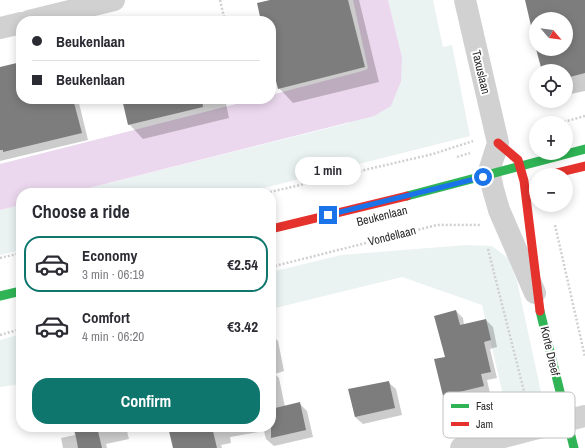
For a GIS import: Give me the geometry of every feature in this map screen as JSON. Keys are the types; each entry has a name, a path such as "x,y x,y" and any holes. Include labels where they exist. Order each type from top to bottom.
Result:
{"street":[{"path":"45,16 82,4 114,0"},
{"name":"Taxuslaan","path":"465,0 496,138"},
{"path":"0,28 16,24"},
{"path":"496,138 518,160 524,181"},
{"path":"496,138 489,170 496,185"},
{"name":"Beukenlaan","path":"496,185 520,167 585,149"},
{"path":"573,169 585,166"},
{"name":"Beukenlaan","path":"276,228 529,180"},
{"name":"Korte Dreef","path":"524,181 538,301"},
{"name":"Korte Dreef","path":"496,185 499,210 538,301 567,392"},
{"path":"0,296 16,292"},
{"name":"Korte Dreef","path":"575,434 576,419"},
{"path":"461,448 499,438"},
{"name":"Korte Dreef","path":"574,448 575,438"}],"path":[{"path":"220,0 224,16"},
{"path":"573,119 585,116"},
{"path":"276,191 496,138"},
{"path":"553,220 585,357"},
{"name":"Vondellaan","path":"276,266 437,225 478,226 485,224"},
{"path":"487,244 524,392"},
{"path":"0,258 16,254"},
{"path":"0,334 16,330"}],"shaded area":[{"path":"353,0 388,0 402,57 401,81 391,106 374,116 89,188 16,188 16,206 0,210 0,164 236,104 276,104 276,94 366,70 368,68"},
{"path":"388,0 433,0 443,47 452,45 470,136 264,188 89,188 349,123 402,57"},
{"path":"16,206 16,251 0,255 0,210"},
{"path":"466,245 492,246 508,258 517,281 541,392 502,392 482,305 402,277 276,308 276,271 341,255"},
{"path":"16,335 16,385 0,387 0,340"}],"building":[{"path":"270,0 348,0 365,67 278,89 276,81 276,16 260,16 257,3"},
{"path":"525,0 585,0 585,73 573,76 573,64 540,64 538,56 573,56 573,12 529,12 529,17"},
{"path":"16,63 16,104 74,104 82,133 3,152 3,150 0,150 0,67"},
{"path":"123,104 203,104 203,107 128,125"},
{"path":"456,310 460,325 486,319 491,340 484,342 491,372 481,374 484,386 459,392 443,392 443,396 434,359 445,357 434,316"},
{"path":"389,381 395,408 355,417 348,389"},
{"path":"300,402 306,430 271,438 271,432 276,432 276,408"},
{"path":"75,432 98,432 102,448 78,448"},
{"path":"169,432 213,432 217,448 173,448"}],"traffic: fast":[{"path":"407,196 585,149"},
{"path":"0,296 16,292"},
{"path":"540,311 560,392"},
{"path":"572,438 574,448"}],"traffic: jam":[{"path":"498,143 518,160 524,181 540,311"},
{"path":"573,169 585,166"},
{"path":"276,228 407,196"}],"route":[{"path":"328,215 483,177"}]}
